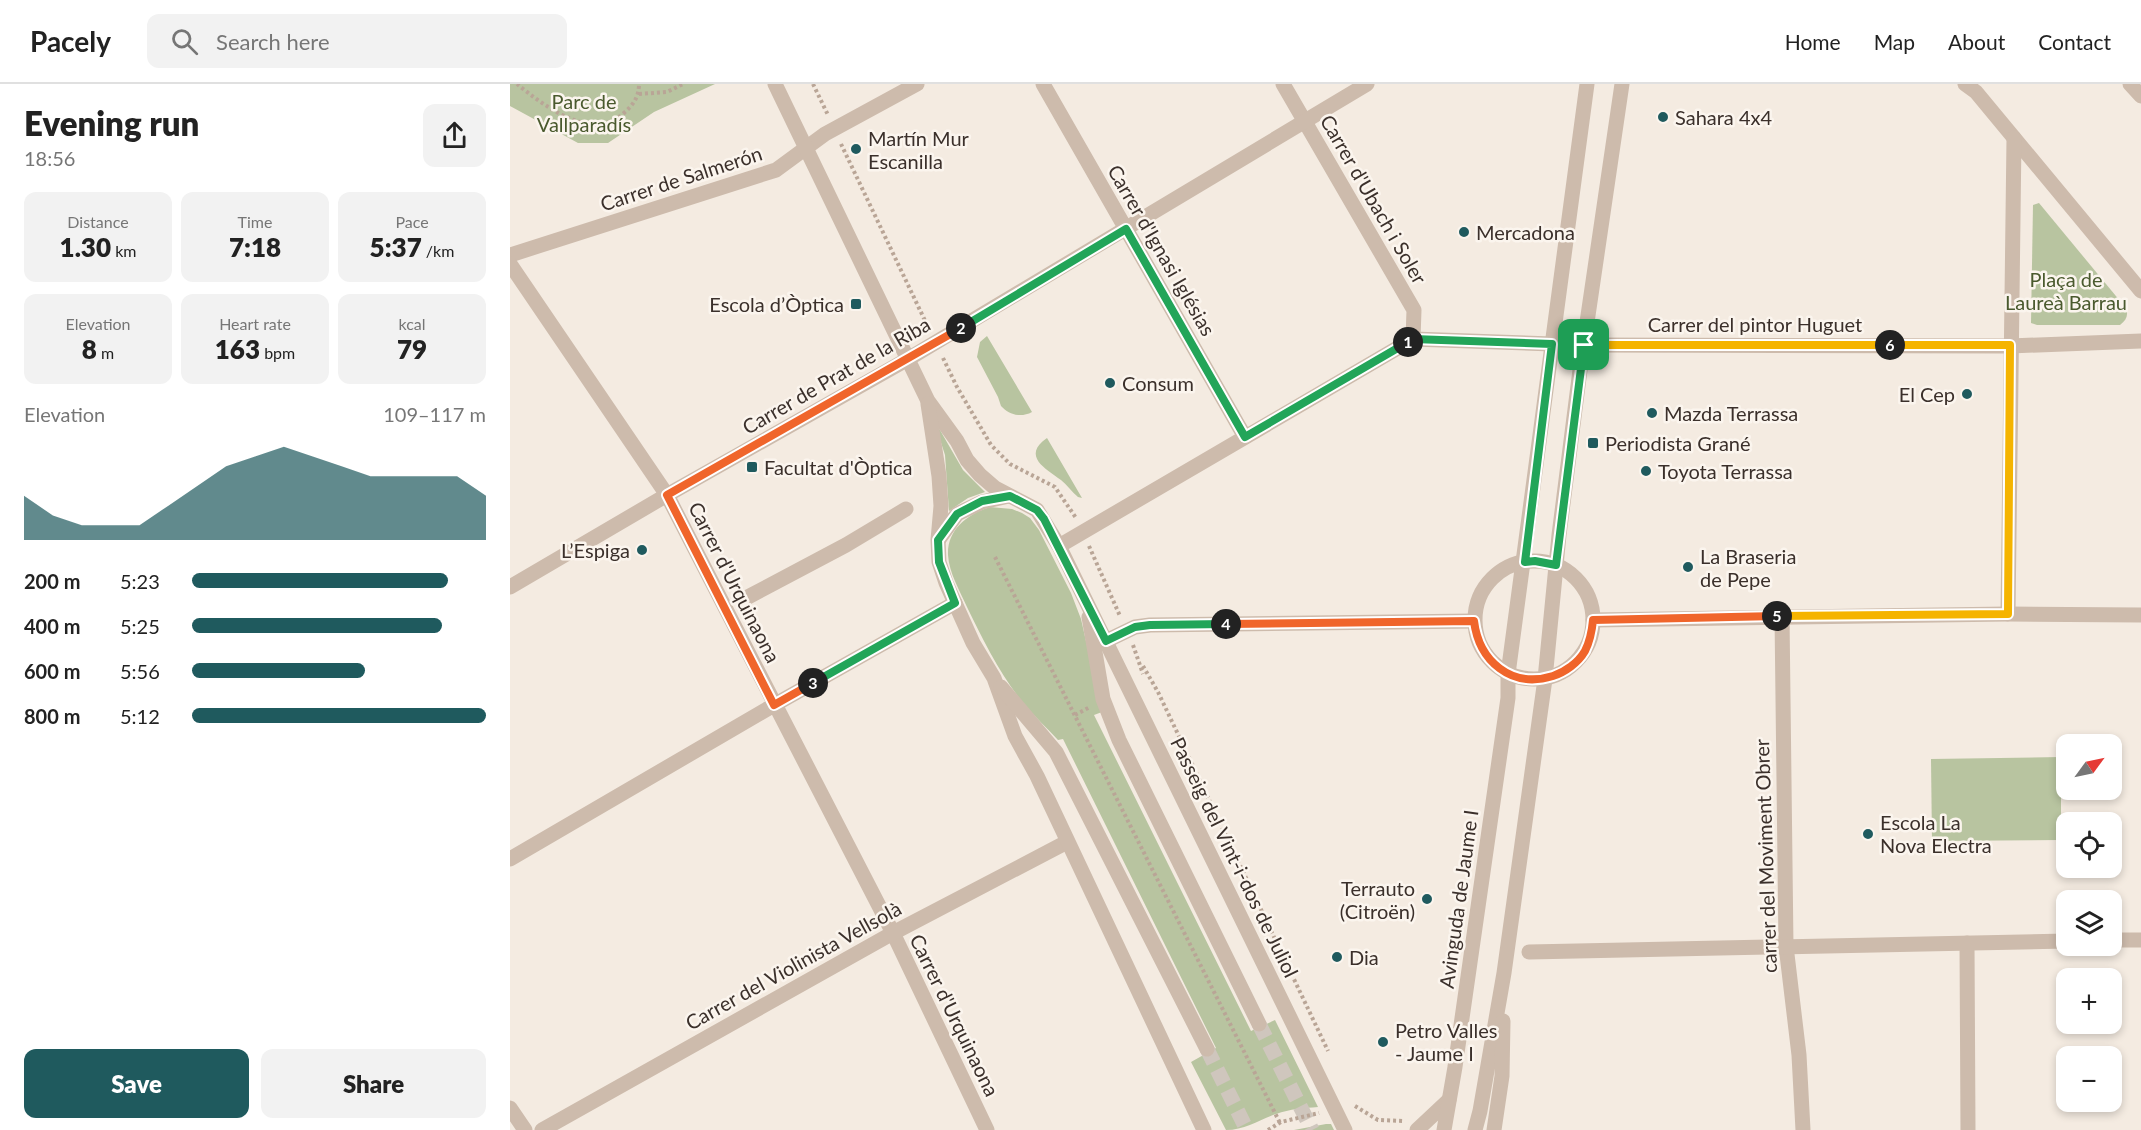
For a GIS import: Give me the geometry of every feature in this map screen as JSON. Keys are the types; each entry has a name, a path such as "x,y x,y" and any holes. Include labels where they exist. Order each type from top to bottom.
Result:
{"street":[{"name":"Passeig del Vint-i-dos de Juliol","path":"775,84 928,401 957,441 967,460 980,475 995,488 1037,510 1059,546 1345,1130"},
{"name":"Carrer de Salmerón","path":"510,255 776,170 825,134 917,84"},
{"name":"Carrer d'Ignasi Iglésias","path":"1042,84 1245,437"},
{"name":"Carrer d'Ubach i Soler","path":"1283,84 1414,310 1413,339"},
{"name":"Carrer de Prat de la Riba","path":"510,587 908,359 1367,84"},
{"name":"Avinguda de Jaume I","path":"1444,1130 1508,698 1508,674 1525,562 1587,84"},
{"path":"1475,1130 1504,973 1545,679 1556,565 1584,345 1622,84"},
{"path":"2130,84 2141,96"},
{"path":"1975,87 2014,138 2141,291"},
{"path":"2008,614 2014,138"},
{"name":"Carrer d'Urquinaona","path":"510,264 667,495 893,933 987,1130"},
{"path":"1059,546 1413,339 1552,344"},
{"name":"Carrer del pintor Huguet","path":"1584,345 2010,345 2141,341"},
{"name":"Passeig del Vint-i-dos de Juliol","path":"928,401 939,476 941,506 939,562 955,603 973,643 994,678 1056,752 1207,1049"},
{"path":"938,540 957,514 982,501 1010,496"},
{"path":"746,598 846,545 906,509"},
{"path":"1535,561 1556,565 1578,581 1591,606 1593,620 1591,636 1584,652 1574,664 1560,674 1545,679 1522,679 1508,674 1497,667 1481,647 1476,634 1474,621 1483,589 1509,567 1535,561"},
{"path":"510,859 774,705 955,603"},
{"name":"Passeig del Vint-i-dos de Juliol","path":"1086,603 1103,699 1119,740 1259,1024"},
{"path":"1593,620 1782,616 2141,615"},
{"name":"carrer del Moviment Obrer","path":"1782,616 1786,946 1798,1055 1803,1130"},
{"path":"1106,641 1135,627 1150,625 1474,621"},
{"name":"Passeig del Vint-i-dos de Juliol","path":"994,678 1015,736 1037,776 1204,1130"},
{"name":"Carrer del Violinista Vellsolà","path":"542,1130 893,933 1067,842"},
{"path":"2122,940 2141,940"},
{"path":"1529,952 2056,941"},
{"path":"1967,943 1968,1130"},
{"path":"1494,1130 1502,1076 1504,973"},
{"path":"1413,1124 1449,1100"},
{"path":"510,1107 525,1130"},
{"path":"1336,1110 1355,1130"}],"path":[{"path":"517,84 559,115 591,124 609,123 622,115 639,94 639,84"},
{"path":"639,94 667,92 683,84"},
{"path":"995,557 1280,1123"},
{"path":"1139,660 1158,692 1333,1060"},
{"path":"1075,715 1095,704"},
{"path":"1268,1130 1281,1122 1354,1105 1378,1120 1413,1124"}],"green space":[{"name":"Parc de Vallparadís","path":"510,84 715,84 654,112 608,143 578,143 510,106"},
{"name":"Plaça de Laureà Barrau","path":"2039,203 2125,307 2127,317 2120,325 2037,325 2031,323 2033,205"},
{"path":"987,336 1032,412 1015,415 1001,406 977,357 980,342"},
{"path":"933,418 963,470 985,492 968,498 949,511 945,455"},
{"path":"1047,438 1082,498 1078,497 1039,462 1036,451"},
{"path":"990,507 1012,509 1022,513 1030,518 1039,530 1071,593 1081,619 1102,712 1094,715 1251,1031 1275,1020 1318,1107 1287,1111 1246,1127 1226,1130 1191,1062 1216,1048 1063,739 1058,740 1036,717 1007,680 979,632 953,575 948,555 955,530 967,518"},
{"path":"2056,757 2056,800 2061,800 2061,812 2056,812 2056,840 1932,841 1931,759"},
{"path":"1331,1124 1334,1130 1294,1130"}],"tunnel":[{"path":"1259,1024 1312,1130"},
{"path":"1207,1049 1247,1130"}],"place":[{"name":"Sahara 4x4","path":"1663,117"},
{"name":"Martín Mur Escanilla","path":"856,149"},
{"name":"Mercadona","path":"1464,232"},
{"name":"Escola d’Òptica","path":"856,304"},
{"name":"Consum","path":"1110,383"},
{"name":"El Cep","path":"1967,394"},
{"name":"Mazda Terrassa","path":"1652,413"},
{"name":"Periodista Grané","path":"1593,443"},
{"name":"Facultat d'Òptica","path":"752,467"},
{"name":"Toyota Terrassa","path":"1646,471"},
{"name":"L’Espiga","path":"642,550"},
{"name":"La Braseria de Pepe","path":"1688,567"},
{"name":"Escola La Nova Electra","path":"1868,834"},
{"name":"Terrauto (Citroën)","path":"1427,899"},
{"name":"Dia","path":"1337,957"},
{"name":"Petro Valles - Jaume I","path":"1383,1042"}],"route":[{"path":"1126,229 1245,437 1413,339 1552,344 1525,562 1535,561 1556,565 1584,345 2010,345 2008,614 1593,620 1591,636 1584,652 1574,664 1560,674 1535,680 1522,679 1497,667 1481,647 1474,621 1150,625 1135,627 1106,641 1044,519 1037,510 1010,496 982,501 957,514 938,540 939,562 955,603 774,705 667,495 908,359 1126,229"}]}
